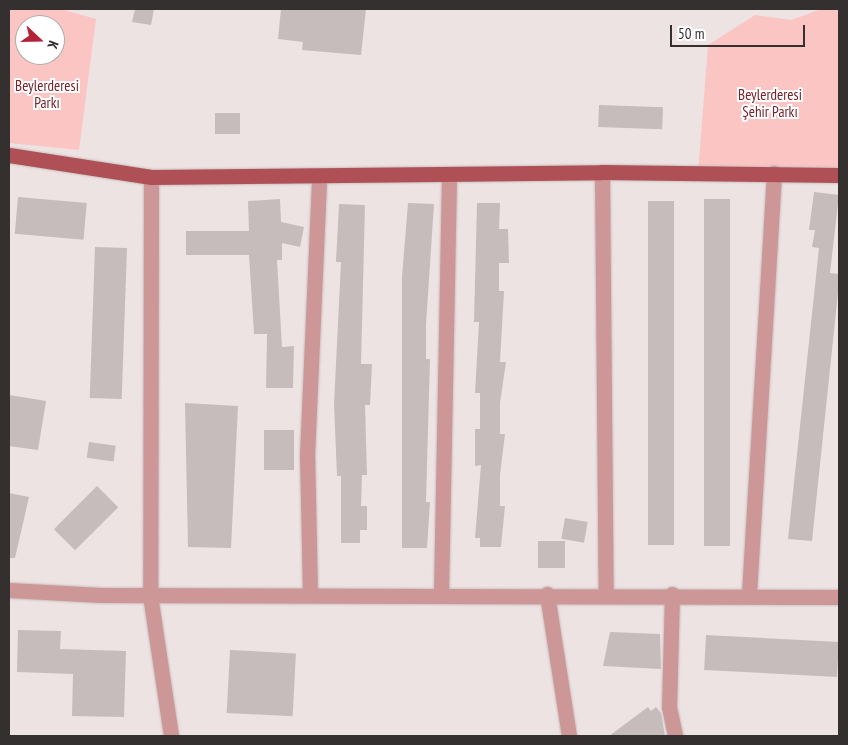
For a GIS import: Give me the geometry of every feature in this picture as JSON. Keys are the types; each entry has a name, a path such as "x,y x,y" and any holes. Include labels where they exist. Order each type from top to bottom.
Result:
{"main road":[{"path":"9,155 150,177 602,172 839,175"}],"street":[{"path":"602,172 606,594"},
{"path":"442,594 449,174"},
{"path":"749,594 774,174"},
{"path":"310,594 307,456 319,176"},
{"path":"150,177 150,595 171,736"},
{"path":"9,590 150,595 749,594 839,597"},
{"path":"547,594 569,736"},
{"path":"672,594 669,707 675,736"}],"green space":[{"name":"Beylerderesi Parkı","path":"9,9 61,9 96,19 79,150 9,143"},
{"name":"Beylerderesi Şehir Parkı","path":"822,9 839,9 839,175 698,173 708,45 755,15 791,20"}],"building":[{"path":"135,9 154,9 151,25 132,22"},
{"path":"281,9 366,9 361,55 302,50 303,42 278,39"},
{"path":"599,105 663,107 662,129 598,127"},
{"path":"215,113 240,113 240,134 215,134"},
{"path":"814,192 839,195 830,273 839,274 839,283 812,541 788,539 819,248 812,247 815,230 809,230"},
{"path":"18,197 87,203 84,240 15,234"},
{"path":"280,199 281,222 304,227 300,247 282,243 282,260 277,260 282,347 294,346 293,388 266,388 267,334 254,334 249,255 186,255 186,231 249,231 248,201"},
{"path":"704,199 730,199 730,546 704,546"},
{"path":"648,201 674,201 674,545 648,545"},
{"path":"408,203 434,204 426,325 426,359 430,359 426,502 430,502 427,548 402,548 402,277"},
{"path":"477,203 500,203 499,229 508,229 509,263 499,263 499,291 504,291 500,362 506,362 500,403 500,434 505,434 500,475 500,506 505,506 501,547 480,547 480,538 475,538 481,465 475,466 475,429 480,429 480,393 475,393 479,322 474,322"},
{"path":"339,204 365,205 361,364 372,364 370,405 365,405 367,475 362,475 361,506 367,506 367,530 360,530 360,543 341,543 341,476 337,476 334,404 341,262 336,262"},
{"path":"95,247 127,248 122,399 90,398"},
{"path":"9,395 46,401 38,450 9,446"},
{"path":"185,403 238,406 231,548 188,547"},
{"path":"264,430 294,430 294,470 264,470"},
{"path":"89,442 116,446 114,462 87,458"},
{"path":"97,486 118,507 75,550 54,529"},
{"path":"9,493 29,497 15,558 9,558"},
{"path":"565,518 588,522 584,543 561,539"},
{"path":"538,541 565,541 565,568 538,568"},
{"path":"18,630 61,631 60,649 126,651 124,717 72,716 73,674 17,672"},
{"path":"610,632 660,634 661,669 603,666"},
{"path":"706,635 839,642 837,677 704,670"},
{"path":"230,650 296,653 293,716 227,713"},
{"path":"648,707 651,711 656,707 661,713 665,736 609,736"}]}
